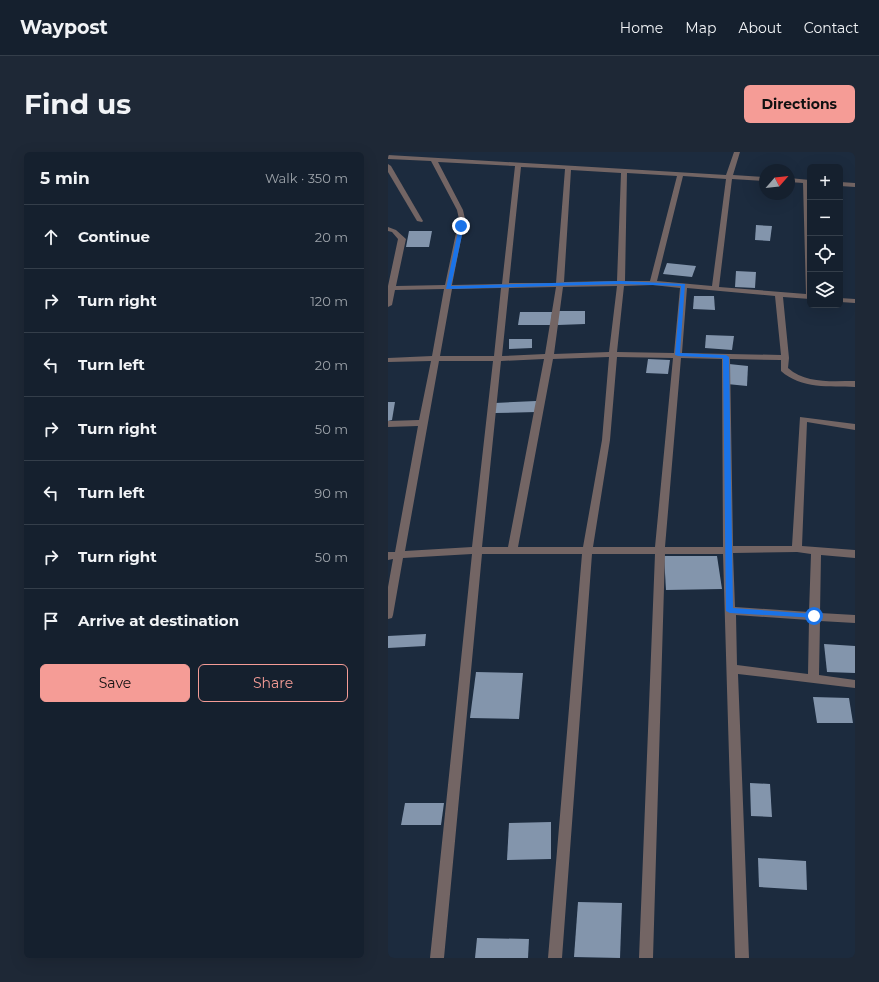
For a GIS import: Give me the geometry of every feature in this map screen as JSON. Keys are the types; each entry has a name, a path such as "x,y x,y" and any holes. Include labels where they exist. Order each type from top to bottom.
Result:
{"street":[{"path":"715,288 729,176 737,152"},
{"path":"388,157 759,178"},
{"path":"388,615 462,219 460,210 433,159"},
{"path":"437,958 477,550 518,165"},
{"path":"388,166 420,221"},
{"path":"512,550 549,357 560,285 568,168"},
{"path":"555,958 587,551 606,440 613,354 621,283 624,171"},
{"path":"653,283 682,173"},
{"path":"795,181 807,182"},
{"path":"843,184 855,185"},
{"path":"808,200 810,272"},
{"path":"388,229 400,234 402,239 390,288 388,305"},
{"path":"390,288 653,283 807,297"},
{"path":"646,958 660,551 684,285"},
{"path":"779,295 785,358 784,369 789,374 801,381 855,384"},
{"path":"843,300 855,301"},
{"path":"388,360 435,358 497,359 613,354 785,358"},
{"path":"726,357 728,549 742,958"},
{"path":"796,549 803,420 855,427"},
{"path":"388,424 423,423"},
{"path":"388,556 477,550 660,551 796,549 855,554"},
{"path":"813,679 816,551"},
{"path":"730,611 855,619"},
{"path":"732,669 855,684"}],"building":[{"path":"756,225 772,226 770,241 755,240"},
{"path":"409,231 432,231 429,247 406,247"},
{"path":"667,263 696,266 692,277 663,274"},
{"path":"736,271 756,272 755,288 735,287"},
{"path":"694,296 714,296 715,310 693,309"},
{"path":"558,311 585,311 585,324 558,325"},
{"path":"520,312 552,312 551,325 518,325"},
{"path":"706,335 734,336 732,350 705,348"},
{"path":"509,339 532,339 532,348 509,349"},
{"path":"648,359 670,360 668,374 646,373"},
{"path":"729,364 748,366 747,386 727,384"},
{"path":"536,401 536,412 495,413 495,403"},
{"path":"388,402 395,402 392,420 388,421"},
{"path":"664,556 717,556 722,589 666,590"},
{"path":"426,634 425,646 388,648 388,636"},
{"path":"824,644 855,646 855,673 827,672"},
{"path":"476,672 523,673 519,719 470,718"},
{"path":"813,697 849,698 853,723 817,723"},
{"path":"750,783 770,784 772,817 751,816"},
{"path":"405,803 444,803 441,825 401,825"},
{"path":"551,822 551,859 507,860 509,823"},
{"path":"758,858 806,861 807,890 759,887"},
{"path":"578,902 622,903 620,958 574,957"},
{"path":"477,938 529,939 528,958 475,958"}],"route":[{"path":"461,226 448,288 621,283 684,285 678,355 726,357 730,611 814,616"}]}
